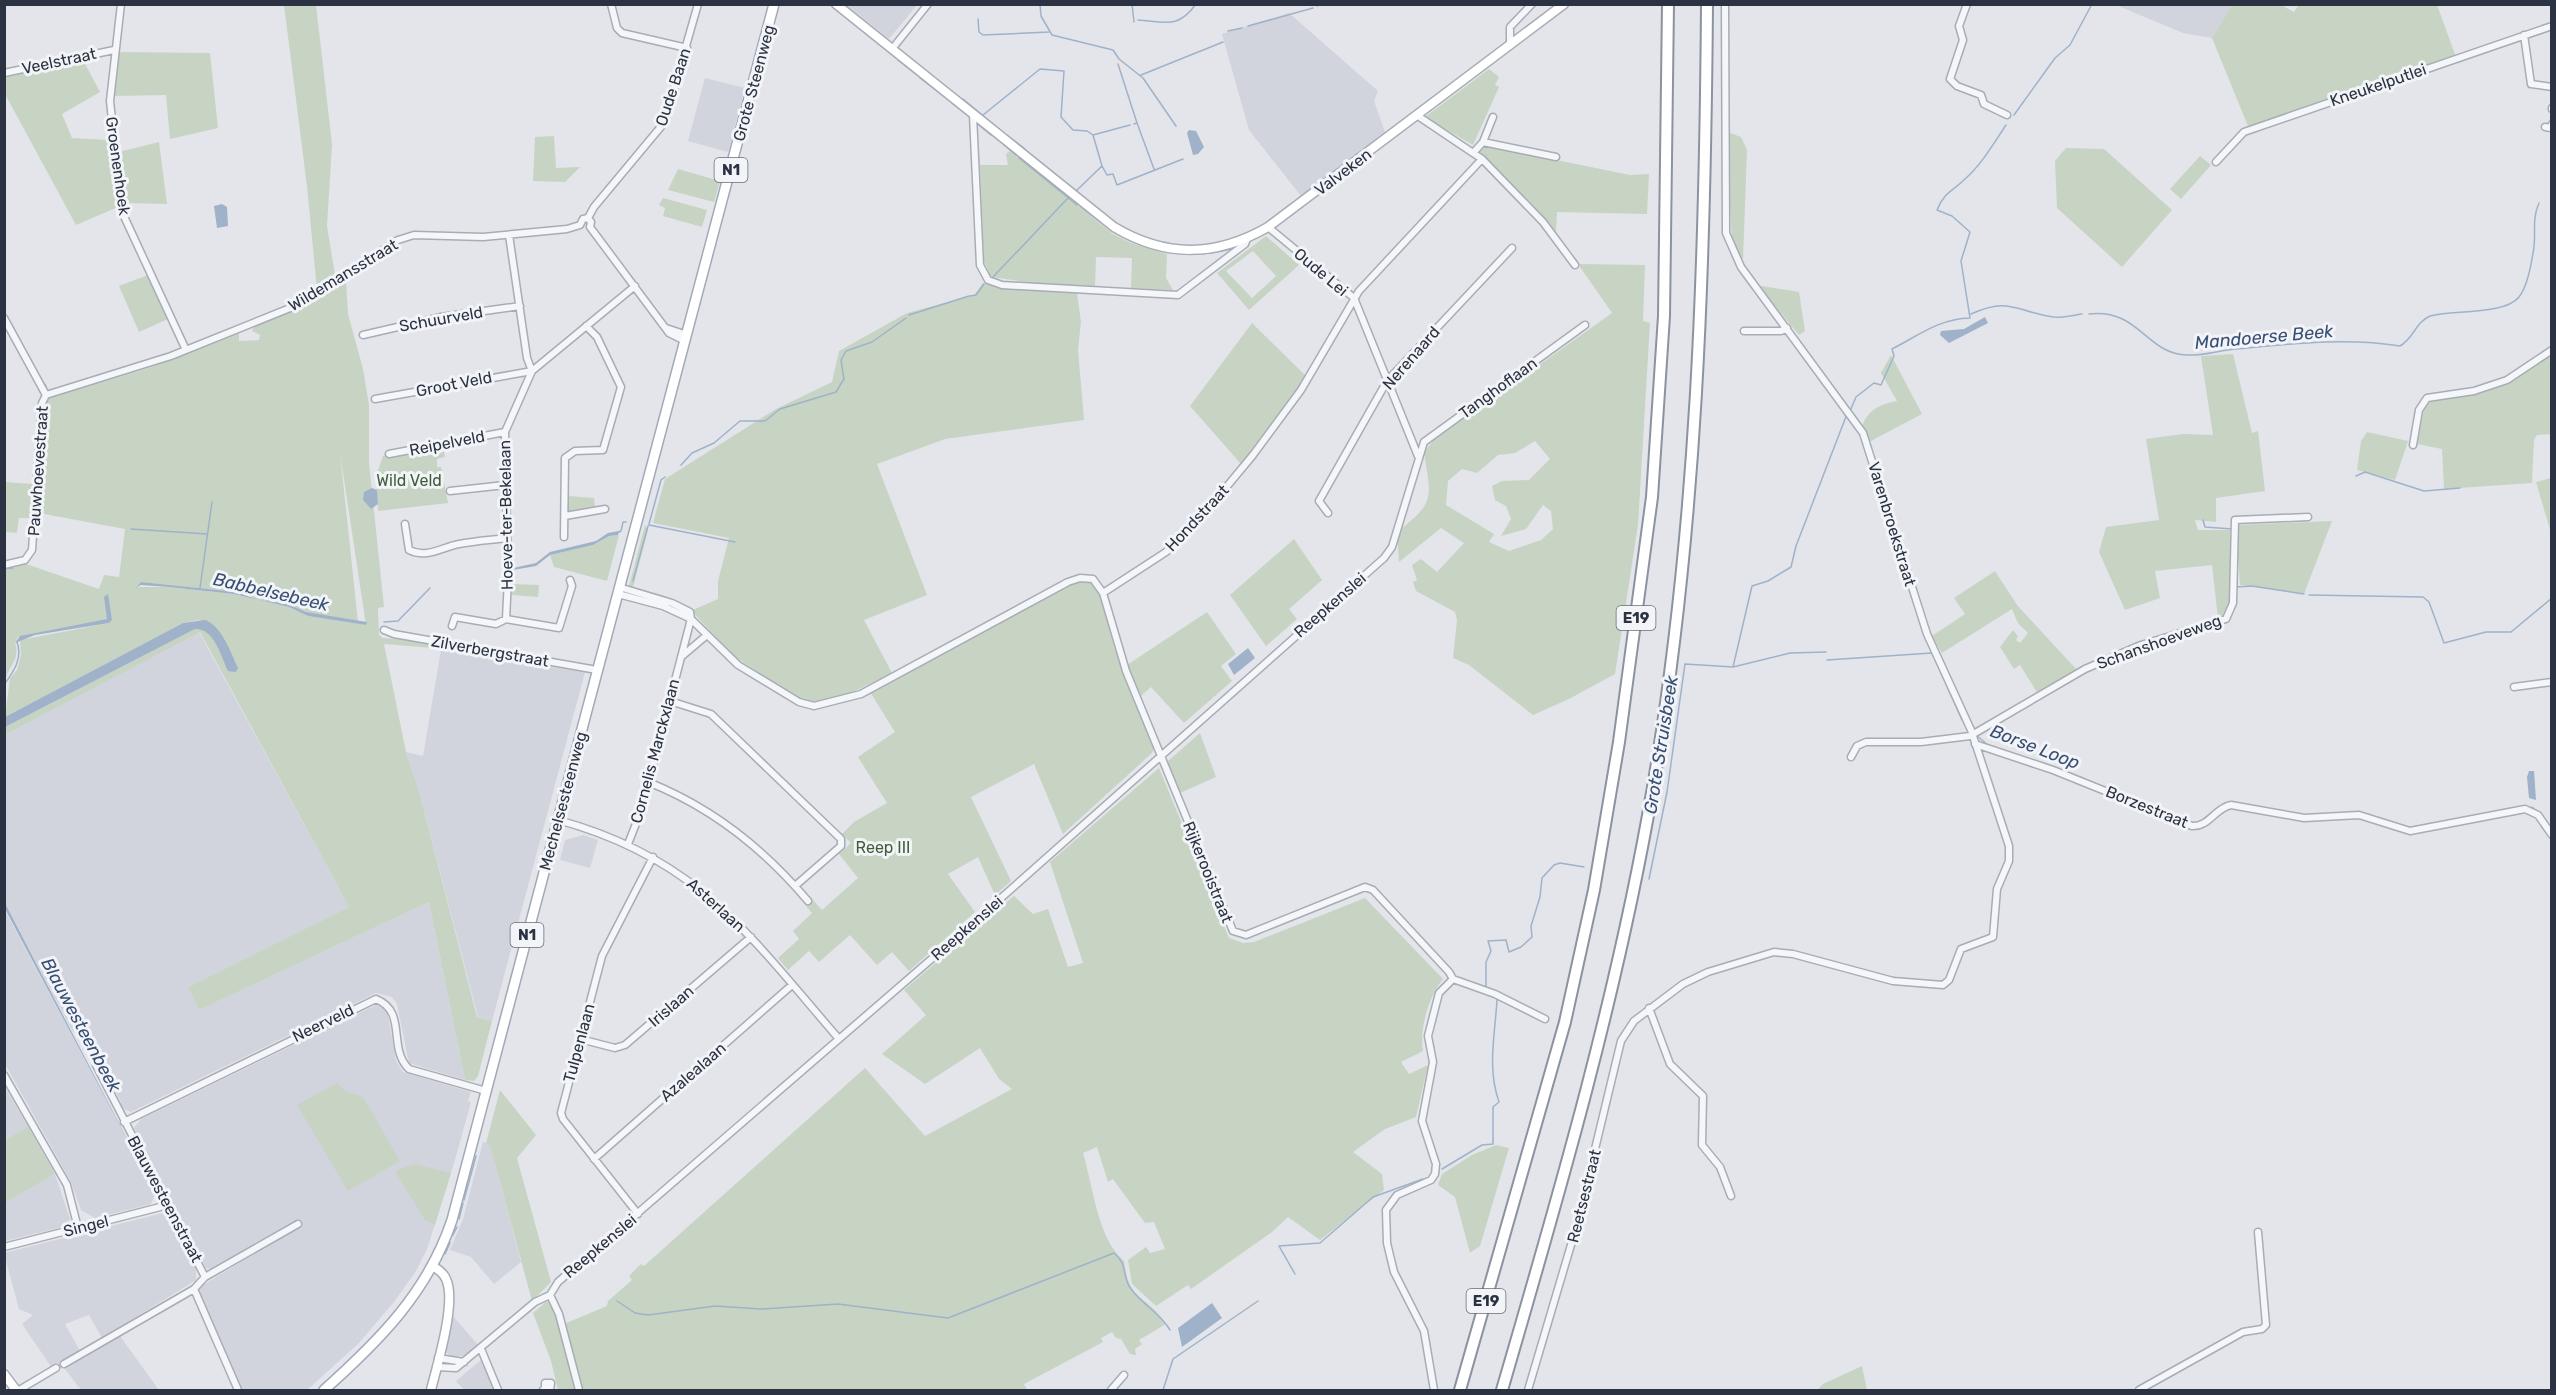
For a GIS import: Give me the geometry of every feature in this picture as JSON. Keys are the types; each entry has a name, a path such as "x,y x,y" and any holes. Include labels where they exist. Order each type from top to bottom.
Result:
{"highway":[{"name":"E19","path":"1459,1388 1565,1022 1594,890 1619,742 1652,497 1664,315 1668,4"},
{"name":"E19","path":"1502,1390 1605,1024 1653,785 1677,620 1699,371 1706,169 1707,4"}],"main road":[{"name":"Grote Steenweg","path":"686,338 774,4"},
{"name":"Mechelsesteenweg","path":"431,1269 452,1220 686,338"},
{"name":"N1","path":"324,1390 382,1336 415,1295 431,1269"}],"street":[{"name":"Groenenhoek","path":"121,4 110,101 122,212 186,350"},
{"path":"611,4 617,28 622,33 687,48"},
{"name":"Oude Baan","path":"588,218 594,207 660,131 687,48 698,4"},
{"name":"Valveken","path":"836,4 1103,220 1135,239 1166,248 1192,250 1226,247 1268,228 1564,4"},
{"path":"892,49 928,4"},
{"path":"1510,45 1510,27 1532,4"},
{"name":"Varenbroekstraat","path":"1725,4 1726,233 1741,267 1863,433 1927,634 1975,744"},
{"path":"1967,4 1959,26 1963,40 1950,79 1957,86 1981,95 1984,104 2007,116"},
{"name":"Kneukelputlei","path":"2216,162 2244,132 2552,26"},
{"path":"2524,35 2531,84 2552,87"},
{"name":"Veelstraat","path":"4,73 114,50"},
{"path":"973,115 980,265 988,280 1002,285 1178,295 1245,244 1247,239"},
{"path":"1418,116 1482,159 1543,222 1575,265"},
{"path":"1474,152 1483,142 1493,117"},
{"path":"1483,142 1556,157"},
{"name":"Hondstraat","path":"1103,593 1166,552 1194,526 1253,455 1301,390 1354,298 1482,159"},
{"path":"580,225 583,219 588,218 591,222 590,227 671,335 686,338"},
{"name":"Wildemansstraat","path":"46,395 186,350 300,304 398,240 414,235 461,238 567,229 580,225 585,229 590,227"},
{"name":"Oude Lei","path":"1268,228 1354,298 1419,456"},
{"path":"509,235 527,358 532,370"},
{"name":"Nerenaard","path":"1328,513 1319,501 1387,381 1512,248"},
{"name":"Hoeve-ter-Bekelaan","path":"506,619 505,432 532,370 635,286"},
{"name":"Schuurveld","path":"363,335 441,317 520,306"},
{"path":"4,318 46,395"},
{"name":"Tanghoflaan","path":"1419,456 1424,442 1585,325"},
{"path":"564,537 565,458 574,451 603,450 621,387 597,337 586,326"},
{"path":"1744,331 1781,332 1787,328"},
{"path":"2413,445 2419,410 2427,398 2474,391 2507,380 2552,350"},
{"name":"Groot Veld","path":"375,399 532,370"},
{"name":"Pauwhoevestraat","path":"4,565 25,560 32,550 42,404 46,395"},
{"name":"Reipelveld","path":"388,454 505,432"},
{"name":"Reepkenslei","path":"437,1363 456,1368 535,1302 550,1294 558,1282 839,1039 1384,558 1392,547 1419,456"},
{"path":"450,490 505,484"},
{"path":"565,516 605,509"},
{"name":"Schanshoeveweg","path":"1972,735 2085,669 2141,645 2226,619 2233,603 2235,520 2308,517"},
{"path":"405,524 409,549 415,553 436,552 456,544 507,538"},
{"path":"618,590 691,619 738,665 803,704 822,706 861,694 1077,578 1093,579 1103,593"},
{"path":"452,626 455,617 496,624 506,619 560,627 572,586 570,580"},
{"name":"Rijkerooistraat","path":"1103,593 1126,671 1233,931 1246,935 1365,886 1373,890 1453,979"},
{"name":"Cornelis Marckxlaan","path":"628,844 648,782 691,619"},
{"name":"Zilverbergstraat","path":"384,630 394,634 597,670"},
{"name":"Cornelis Marckxlaan","path":"681,657 707,635"},
{"path":"2514,687 2552,682"},
{"path":"670,700 711,714 841,839 841,846 795,886"},
{"path":"1851,756 1857,746 1866,742 1921,742 1972,735"},
{"name":"Borzestraat","path":"1975,744 2063,773 2192,826 2202,825 2221,809 2231,805 2296,818 2359,815 2410,831 2525,809 2538,815 2552,835"},
{"name":"Reetsestraat","path":"1528,1390 1563,1277 1623,1035 1629,1025 1649,1008 1694,978 1774,952 1793,954 1840,969 1893,981 1943,985 1949,980 1961,948 1994,937 1997,889 2009,861 2010,850 1975,744"},
{"path":"648,782 691,803 727,826 757,849 808,901"},
{"name":"Asterlaan","path":"558,820 628,844 654,857 703,890 751,937 839,1039"},
{"name":"Tulpenlaan","path":"638,1214 561,1115 605,949 654,857"},
{"name":"Irislaan","path":"580,1039 615,1048 626,1045 751,937"},
{"path":"1434,1390 1424,1331 1394,1272 1387,1243 1386,1210 1397,1195 1431,1180 1435,1174 1436,1164 1422,1121 1433,1062 1428,1036 1440,993 1453,979 1495,994 1545,1019"},
{"name":"Azalealaan","path":"594,1159 792,985"},
{"name":"Neerveld","path":"124,1122 376,999 388,1004 393,1013 399,1054 409,1069 486,1091"},
{"path":"1649,1008 1670,1064 1703,1096 1702,1144 1720,1167 1731,1196"},
{"name":"Blauwesteenstraat","path":"96,1065 206,1277"},
{"path":"4,1075 67,1185 78,1228"},
{"name":"Singel","path":"4,1247 168,1205"},
{"name":"Blauwesteenstraat","path":"64,1364 194,1289 206,1277 298,1224"},
{"path":"2139,1390 2243,1332 2262,1329 2266,1325 2258,1232"},
{"path":"431,1269 444,1275 449,1294 431,1390"},
{"name":"Blauwesteenstraat","path":"194,1289 238,1390"},
{"path":"550,1294 559,1314 579,1390"},
{"path":"481,1349 498,1390"},
{"path":"4,1374 18,1390 56,1368"},
{"path":"1111,1390 1124,1375"}],"shaded area":[{"path":"847,5 917,5 889,39"},
{"path":"2116,5 2232,5 2212,38 2183,33"},
{"path":"1289,13 1378,91 1374,101 1385,132 1301,196 1249,130 1222,34"},
{"path":"705,78 745,88 728,152 688,141"},
{"path":"199,632 349,907 188,987 199,1010 429,902 465,1080 409,1063 397,1004 392,997 376,993 131,1112 119,1103 121,1102 83,1027 73,1032 5,903 5,735"},
{"path":"441,650 585,672 492,1021 478,1017 419,791 406,752 423,756"},
{"path":"583,835 598,840 590,868 560,860 565,840"},
{"path":"4,909 145,1172 155,1194 151,1204 95,1218 81,1210 71,1182 5,1064"},
{"path":"376,1005 383,1007 388,1015 396,1061 403,1072 471,1092 468,1101 471,1102 455,1160 427,1249 416,1271 394,1302 358,1344 307,1390 241,1390 199,1292 200,1287 300,1226 296,1221 211,1269 206,1268 134,1128 141,1119"},
{"path":"4,1086 28,1126 5,1140 4,1140"},
{"path":"483,1142 490,1144 521,1262 494,1284 471,1257 450,1250 463,1219"},
{"path":"55,1174 70,1219 66,1226 5,1241 5,1203"},
{"path":"163,1213 168,1216 196,1269 196,1280 102,1338 89,1315 65,1324 80,1351 52,1368 22,1324 33,1315 19,1309 4,1253"},
{"path":"453,1316 479,1346 468,1356 450,1356 446,1352"},
{"path":"120,1336 159,1390 81,1390 65,1369"},
{"path":"482,1359 494,1390 464,1390 456,1381"}],"green space":[{"path":"284,5 316,5 332,144 327,226 335,275 317,290 307,186"},
{"path":"2232,5 2281,5 2294,12 2299,5 2437,5 2456,57 2248,126 2212,38"},
{"path":"118,52 210,53 218,128 170,139 166,95 114,96"},
{"path":"83,60 100,92 62,114 72,138 108,140 118,207 76,225 5,94 4,76"},
{"path":"1489,69 1499,77 1495,85 1499,87 1473,145 1425,117"},
{"path":"1730,133 1741,137 1747,150 1743,260 1732,240 1729,191"},
{"path":"554,136 556,168 580,167 565,182 533,181 535,137"},
{"path":"159,142 167,204 125,203 119,152"},
{"path":"1487,146 1630,175 1649,174 1647,214 1557,212 1556,232 1479,152"},
{"path":"2066,148 2104,149 2172,210 2122,267 2057,208 2055,161"},
{"path":"1010,151 1113,234 1131,243 1167,254 1166,278 1173,290 1131,288 1132,258 1096,257 1095,286 1041,284 991,277 984,261 980,165 1008,165 1006,154"},
{"path":"2200,156 2211,165 2181,199 2170,189"},
{"path":"678,169 720,181 714,202 668,190"},
{"path":"663,198 707,210 702,227 663,216 665,208 659,205"},
{"path":"1266,236 1299,265 1249,310 1217,273","holes":["1253,251 1276,276 1252,298 1226,271"]},
{"path":"1578,264 1645,265 1643,321 1650,323 1638,525 1615,674 1533,715 1469,665 1453,658 1457,620 1455,612 1416,591 1413,582 1417,580 1412,565 1421,559 1437,572 1464,543 1441,528 1399,562 1397,532 1425,506 1429,490 1424,452 1434,440 1612,313","holes":["1535,441 1550,459 1529,480 1502,481 1492,486 1495,500 1506,506 1511,519 1501,536 1526,529 1543,505 1551,511 1553,529 1541,540 1509,551 1489,542 1494,534 1446,505 1448,481 1462,469 1477,473 1498,455 1515,453"]},
{"path":"148,275 168,319 139,332 119,286"},
{"path":"346,280 348,314 363,369 369,405 369,463 384,607 378,608 379,635 383,638 435,642 433,648 384,644 406,752 419,791 477,1017 492,1021 478,1076 474,1081 465,1080 429,902 199,1010 188,987 349,907 200,632 5,735 5,727 195,629 202,628 209,633 199,620 183,623 5,717 10,678 17,670 21,655 20,640 109,623 112,620 107,594 108,619 18,637 15,643 15,658 5,681 5,570 26,564 99,589 104,575 119,577 125,529 39,513 46,399 149,368 239,333 239,341 259,340 260,335 252,331 254,325 318,297","holes":["340,453 366,625 308,616 289,607 234,594 169,587 135,587 141,582 241,593 260,600 288,604 306,612 358,622"]},
{"path":"983,283 1023,290 1077,293 1081,322 1078,350 1084,420 945,439 877,464 927,595 864,620 892,673 838,699 820,704 804,702 732,655 690,609 629,586 645,525 648,530 633,587 665,596 693,610 718,599 718,581 729,538 653,523 665,479 776,409 832,382 839,351 907,313 974,295"},
{"path":"1759,287 1799,292 1805,331 1799,335"},
{"path":"1252,323 1306,376 1241,464 1190,406"},
{"path":"2233,354 2252,433 2258,431 2265,491 2216,498 2216,522 2195,520 2198,530 2230,530 2231,603 2224,616 2218,618 2212,565 2155,571 2160,598 2125,610 2099,552 2106,527 2159,520 2146,439 2183,434 2213,435 2201,356"},
{"path":"2551,354 2551,434 2537,435 2534,440 2532,483 2444,489 2442,449 2417,444 2426,400 2491,385 2521,372"},
{"path":"1891,355 1922,414 1869,442 1862,427 1867,416 1880,406 1897,401 1881,373"},
{"path":"2367,432 2408,441 2395,480 2357,470 2361,441"},
{"name":"Wild Veld","path":"443,445 445,457 437,459 437,467 441,467 448,503 378,511 376,476 383,456"},
{"path":"2552,478 2551,533 2536,482"},
{"path":"4,482 33,484 31,518 19,518 17,533 6,532 5,537"},
{"path":"569,496 594,498 595,506 593,509 570,512 567,509"},
{"path":"2332,521 2304,594 2240,585 2236,525"},
{"path":"619,535 607,581 554,567 550,555 593,545 609,536"},
{"path":"1294,539 1322,580 1289,609 1297,619 1266,646 1230,595"},
{"path":"1995,571 2017,605 2077,670 2038,694 2020,665 2014,669 2000,647 2013,630 2018,636 2016,640 2020,643 2028,633 2018,623 2012,609 1942,653 1932,636 1965,614 1954,598"},
{"name":"Reep III","path":"1081,580 1089,581 1098,588 1115,650 1154,749 1152,753 1063,834 1034,764 971,797 1011,881 995,895 978,857 948,874 975,912 909,971 892,952 877,965 850,935 819,962 809,951 788,970 778,958 799,939 793,931 812,913 805,905 812,899 822,910 858,878 839,854 851,843 842,834 854,822 887,803 858,757 895,732 870,692"},
{"path":"513,584 539,585 538,597 512,595"},
{"path":"1207,612 1236,654 1221,666 1232,681 1184,723 1151,687 1141,696 1127,665"},
{"path":"1200,733 1216,777 1180,793 1167,762"},
{"path":"1159,768 1229,938 1243,943 1254,942 1365,898 1443,979 1433,994 1426,1013 1422,1033 1423,1051 1401,1062 1409,1074 1428,1065 1416,1117 1385,1129 1353,1152 1382,1174 1384,1190 1320,1240 1288,1217 1272,1232 1191,1289 1188,1285 1156,1306 1132,1284 1128,1260 1146,1247 1150,1253 1165,1249 1154,1222 1145,1223 1113,1179 1108,1182 1097,1147 1083,1153 1102,1225 1115,1251 1124,1261 1126,1275 1134,1292 1159,1314 1166,1324 1139,1340 1142,1344 1135,1349 1136,1355 1130,1354 1121,1339 1116,1338 1112,1332 1101,1338 1103,1342 1024,1384 1027,1390 582,1390 564,1324 607,1306 608,1301 632,1280 629,1276 641,1264 644,1266 865,1068 925,1136 1012,1089 999,1079 980,1048 925,1084 882,1054 926,1015 904,990 1014,896 1033,914 1048,909 1068,967 1083,963 1050,862"},
{"path":"337,1083 347,1092 363,1097 400,1161 348,1191 297,1105"},
{"path":"500,1090 536,1135 517,1158 551,1282 532,1301 490,1145 486,1143"},
{"path":"28,1126 55,1174 5,1203 5,1140"},
{"path":"1496,1145 1509,1148 1480,1246 1470,1253 1455,1197 1438,1185 1442,1174 1472,1155"},
{"path":"414,1164 451,1173 435,1225 425,1220 395,1171"},
{"path":"547,1301 551,1307 556,1304 579,1390 558,1390 551,1361 533,1313"},
{"path":"1862,1366 1867,1390 1817,1390 1823,1384"}],"water":[{"path":"1189,130 1196,131 1204,147 1198,154 1193,155 1187,133"},
{"path":"222,204 227,207 228,226 217,228 214,206"},
{"path":"1985,317 1988,323 1949,343 1940,335 1941,331 1964,329"},
{"path":"372,488 377,490 378,504 371,509 363,500 364,492"},
{"path":"619,531 618,535 609,536 593,545 550,555 536,566 513,570 513,568 536,563 550,552 596,541 608,533"},
{"path":"141,582 236,592 260,600 288,604 306,612 367,622 366,625 308,616 289,607 234,594 141,585 135,588"},
{"path":"108,594 112,620 109,623 35,635 15,643 20,636 107,619 104,597"},
{"path":"205,620 221,634 238,668 236,672 228,671 212,638 202,630 195,629 5,727 5,717 183,623"},
{"path":"1248,648 1255,658 1234,675 1228,664"},
{"path":"2529,771 2534,771 2536,800 2529,798 2527,777"},
{"path":"5,903 135,1154 5,909"},
{"path":"1212,1303 1222,1318 1182,1347 1178,1328"}],"waterway":[{"path":"1040,4 1041,16 1052,35 1113,50 1119,59 1143,78 1176,126"},
{"path":"1132,4 1134,22"},
{"path":"1138,20 1177,21 1196,4"},
{"path":"1317,6 1321,4"},
{"name":"Grote Struisbeek","path":"2014,115 2055,58 2070,45 2092,4"},
{"path":"833,7 895,57"},
{"path":"1248,26 1313,8"},
{"path":"978,19 979,32 983,35 1049,32"},
{"path":"1228,31 1242,28"},
{"path":"1141,75 1223,42"},
{"path":"898,60 917,75"},
{"path":"1118,64 1137,123"},
{"path":"983,115 1040,69 1064,71 1061,117 1073,130 1087,131 1093,135"},
{"path":"920,78 949,100"},
{"path":"963,99 1004,133"},
{"path":"952,103 966,114"},
{"path":"1134,124 1137,123 1154,169"},
{"path":"979,125 991,135"},
{"path":"1102,166 1093,135 1130,125"},
{"name":"Grote Struisbeek","path":"1850,411 1856,397 1874,383 1881,385 1894,356 1892,349 1948,321 1970,318 1961,261 1970,232 1952,216 1937,210 1946,195 1977,167 2006,125"},
{"path":"1007,135 1025,149"},
{"path":"1004,145 1016,155"},
{"path":"1028,152 1075,190"},
{"path":"1019,158 1077,205"},
{"path":"1076,191 1102,166 1107,175 1113,174 1117,185 1183,159"},
{"name":"Babbelsebeek","path":"993,277 1069,197"},
{"name":"Mandoerse Beek","path":"2089,314 2106,314 2120,318 2161,347 2173,353 2187,355 2318,342 2360,342 2400,346 2421,322 2430,316 2502,307 2519,297 2531,264 2535,216 2539,203"},
{"path":"1081,207 1134,242 1153,248 1172,253 1192,254 1213,253 1235,248"},
{"name":"Babbelsebeek","path":"970,296 976,295 984,284"},
{"name":"Babbelsebeek","path":"909,315 969,296"},
{"name":"Mandoerse Beek","path":"1971,314 1995,306 2013,307 2054,317 2082,314"},
{"name":"Babbelsebeek","path":"681,465 692,453 714,443 740,421 765,421 780,409 836,392 844,379 841,360 846,351 872,342 906,318"},
{"path":"16,333 32,362"},
{"path":"41,380 46,386"},
{"name":"Grote Struisbeek","path":"1649,879 1667,792 1685,664 1733,667 1752,586 1768,581 1791,567 1796,546 1847,414"},
{"path":"2356,476 2365,472 2424,491 2460,488"},
{"name":"Babbelsebeek","path":"649,524 661,480 665,477"},
{"path":"200,588 212,502"},
{"path":"2203,520 2205,527 2232,529"},
{"name":"Babbelsebeek","path":"617,533 621,531 623,522 626,522"},
{"path":"649,525 735,542"},
{"path":"633,581 648,526"},
{"path":"131,529 207,534"},
{"path":"4,569 13,568"},
{"path":"2236,587 2252,586 2304,594"},
{"name":"Babbelsebeek","path":"384,622 398,621 430,588"},
{"path":"2309,595 2423,597 2429,602 2444,643 2486,632 2511,632 2552,598"},
{"path":"2228,620 2235,606"},
{"name":"Babbelsebeek","path":"4,685 18,659 17,642"},
{"path":"2132,652 2150,646"},
{"name":"Borse Loop","path":"1733,667 1790,653 1826,652"},
{"name":"Borse Loop","path":"1827,660 1932,653"},
{"name":"Borse Loop","path":"1939,668 1962,720"},
{"name":"Borse Loop","path":"1977,736 1988,745"},
{"name":"Borse Loop","path":"2018,755 2050,766"},
{"name":"Borse Loop","path":"2055,768 2085,779"},
{"name":"Borse Loop","path":"2089,781 2134,799"},
{"name":"Borse Loop","path":"2532,807 2539,813"},
{"name":"Grote Struisbeek","path":"1486,986 1486,962 1491,951 1488,941 1506,940 1509,952 1521,947 1532,937 1531,926 1540,897 1542,878 1554,865 1560,863 1584,867"},
{"name":"Grote Struisbeek","path":"1442,1169 1482,1145 1493,1144 1493,1107 1499,1102 1493,1077 1497,1000"},
{"path":"464,1200 476,1156"},
{"name":"Grote Struisbeek","path":"1295,1274 1279,1246 1320,1243 1373,1197 1423,1179"},
{"path":"459,1219 463,1203"},
{"path":"453,1235 457,1227"},
{"path":"445,1254 450,1243"},
{"path":"617,1301 635,1313 648,1315 715,1306 761,1309 838,1304 948,1318 1114,1253 1122,1262 1126,1280 1131,1289 1170,1330"},
{"name":"Grote Struisbeek","path":"1163,1390 1173,1359 1258,1301"}],"water label":[{"name":"Blauwesteenbeek","path":"81,1025"}]}
